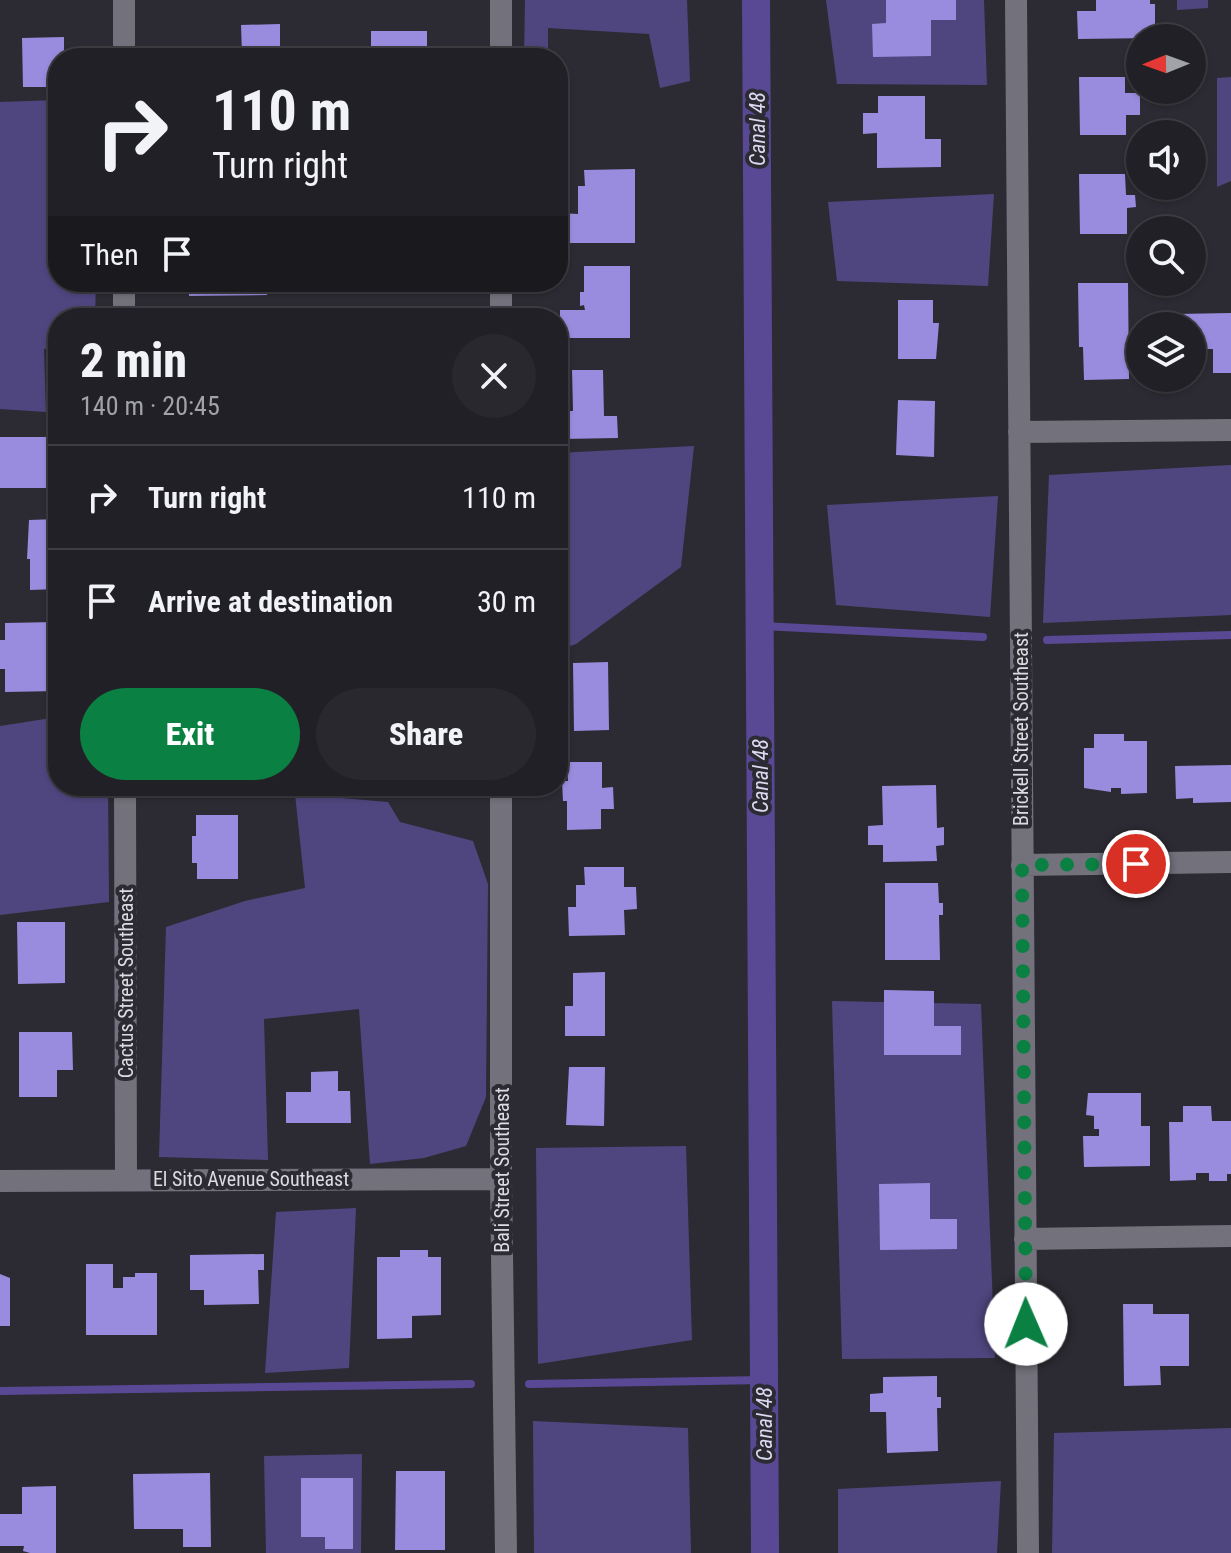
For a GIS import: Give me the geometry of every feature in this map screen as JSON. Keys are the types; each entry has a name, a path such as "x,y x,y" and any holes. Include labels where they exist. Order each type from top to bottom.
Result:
{"street":[{"path":"124,0 124,48"},
{"path":"501,0 501,48"},
{"name":"Brickell Street Southeast","path":"1016,0 1028,1553"},
{"path":"1019,432 1231,430"},
{"name":"Cactus Street Southeast","path":"125,796 126,1180"},
{"name":"Bali Street Southeast","path":"501,796 501,1179 506,1553"},
{"path":"1022,865 1231,862"},
{"name":"El Sito Avenue Southeast","path":"0,1181 501,1179"},
{"path":"1025,1239 1231,1236"}],"shaded area":[{"path":"525,0 687,0 690,81 660,88 649,34 548,28 548,48 524,48"},
{"path":"826,0 984,0 987,85 837,84"},
{"path":"1177,0 1208,0 1208,8 1177,10"},
{"path":"1231,77 1231,181 1217,187 1217,78"},
{"path":"48,100 48,292 96,292 95,308 48,308 48,348 44,349 46,412 0,409 0,102"},
{"path":"994,194 988,286 837,281 828,202"},
{"path":"694,446 681,567 576,644 568,647 568,452"},
{"path":"1231,465 1231,615 1043,623 1049,475"},
{"path":"998,496 990,617 836,605 827,505"},
{"path":"48,719 48,796 108,796 109,902 0,915 0,726"},
{"path":"295,796 388,802 400,822 473,841 488,884 486,1097 466,1146 424,1158 370,1164 359,1009 264,1019 268,1160 159,1157 166,927 245,901 305,888"},
{"path":"832,1001 981,1004 995,1358 842,1359"},
{"path":"686,1146 692,1340 538,1364 536,1148"},
{"path":"356,1208 349,1368 265,1373 276,1212"},
{"path":"533,1421 688,1428 691,1553 534,1553"},
{"path":"1231,1428 1231,1553 1052,1553 1054,1433"},
{"path":"362,1454 361,1553 266,1553 264,1456"},
{"path":"1001,1481 997,1553 838,1553 838,1489"}],"building":[{"path":"886,0 956,0 956,20 931,20 931,56 873,57 872,24 886,23"},
{"path":"1096,0 1150,0 1150,4 1155,4 1155,24 1126,24 1126,38 1078,39 1077,11 1096,11"},
{"path":"280,24 280,48 242,48 241,25"},
{"path":"371,31 427,31 427,48 371,48"},
{"path":"64,37 64,48 48,48 48,87 23,87 22,38"},
{"path":"1079,77 1125,77 1126,104 1140,104 1140,115 1126,115 1126,135 1080,135"},
{"path":"878,96 925,96 925,139 941,139 941,167 877,168 877,133 863,134 863,113 878,113"},
{"path":"635,169 635,243 568,243 568,213 578,214 578,186 585,186 584,170"},
{"path":"1079,174 1125,174 1126,200 1135,200 1136,207 1127,208 1126,234 1080,234"},
{"path":"584,266 630,266 630,338 568,338 568,310 585,310 584,305 580,306 580,292 584,292"},
{"path":"1078,283 1126,283 1126,379 1084,380 1083,347 1079,347"},
{"path":"189,292 267,292 267,295 189,296"},
{"path":"898,300 933,300 933,323 939,323 936,359 898,359"},
{"path":"1206,313 1231,313 1231,373 1213,373 1213,349 1206,349"},
{"path":"572,370 603,370 604,416 617,416 618,438 568,439 568,411 573,411"},
{"path":"898,400 935,401 934,457 896,455"},
{"path":"0,437 48,437 48,488 0,488"},
{"path":"48,519 48,589 30,590 30,559 27,559 29,520"},
{"path":"48,622 48,691 5,692 5,669 0,669 0,640 5,640 5,623"},
{"path":"608,662 609,730 574,731 573,663"},
{"path":"1094,734 1124,734 1124,741 1147,741 1147,793 1121,794 1121,788 1111,788 1111,792 1084,788 1084,748 1094,748"},
{"path":"568,762 602,762 602,788 613,787 614,809 601,809 601,829 567,830 567,801 563,801 563,796 568,796"},
{"path":"1231,765 1231,802 1193,803 1193,798 1176,799 1175,766"},
{"path":"936,785 937,828 944,827 944,845 936,846 937,861 883,862 883,845 868,845 868,826 883,825 882,786"},
{"path":"196,815 238,815 238,879 197,879 197,863 192,863"},
{"path":"584,867 624,867 624,887 636,887 637,909 624,910 625,935 569,936 568,907 576,907 576,885 585,885"},
{"path":"885,883 938,883 939,903 943,903 943,915 939,915 940,960 885,960"},
{"path":"17,922 65,922 65,983 18,984"},
{"path":"605,972 605,1036 565,1036 565,1006 573,1006 573,973"},
{"path":"884,990 934,991 934,1026 961,1026 961,1055 884,1055"},
{"path":"19,1032 72,1032 73,1070 57,1070 57,1097 19,1097"},
{"path":"569,1067 605,1067 604,1126 566,1125"},
{"path":"338,1071 338,1091 350,1091 351,1123 286,1123 286,1092 311,1092 311,1072"},
{"path":"1088,1093 1141,1093 1141,1126 1150,1126 1150,1166 1084,1167 1083,1136 1099,1136 1099,1129 1094,1129 1094,1116 1086,1115"},
{"path":"1183,1106 1211,1106 1212,1121 1231,1121 1231,1174 1227,1174 1227,1181 1209,1181 1209,1173 1196,1173 1196,1180 1170,1181 1169,1122 1183,1122"},
{"path":"930,1183 930,1219 957,1219 957,1249 880,1250 879,1184"},
{"path":"400,1250 428,1250 428,1257 441,1257 441,1315 412,1316 412,1338 377,1339 377,1257 400,1257"},
{"path":"264,1254 264,1270 258,1270 259,1304 204,1305 204,1290 190,1290 190,1255"},
{"path":"86,1264 113,1264 113,1288 123,1288 123,1277 135,1277 135,1273 157,1273 157,1335 86,1335"},
{"path":"0,1274 10,1278 10,1326 0,1326"},
{"path":"1123,1304 1153,1304 1153,1314 1189,1314 1189,1366 1160,1366 1161,1385 1124,1386"},
{"path":"937,1376 937,1397 941,1397 941,1408 937,1408 938,1451 887,1453 886,1412 870,1412 870,1394 883,1393 883,1377"},
{"path":"396,1471 445,1471 445,1550 395,1550"},
{"path":"210,1473 211,1547 183,1547 183,1529 134,1529 133,1474"},
{"path":"301,1478 353,1478 353,1549 325,1549 325,1537 301,1537"},
{"path":"56,1486 56,1553 30,1553 23,1551 24,1546 0,1546 0,1514 22,1514 22,1487"}],"waterway":[{"name":"Canal 48","path":"756,0 765,1553"},
{"path":"760,626 983,637"},
{"path":"1047,640 1231,635"},
{"path":"529,1384 764,1380"},
{"path":"0,1391 471,1384"}],"route":[{"path":"1026,1324 1022,865 1136,864"}]}
